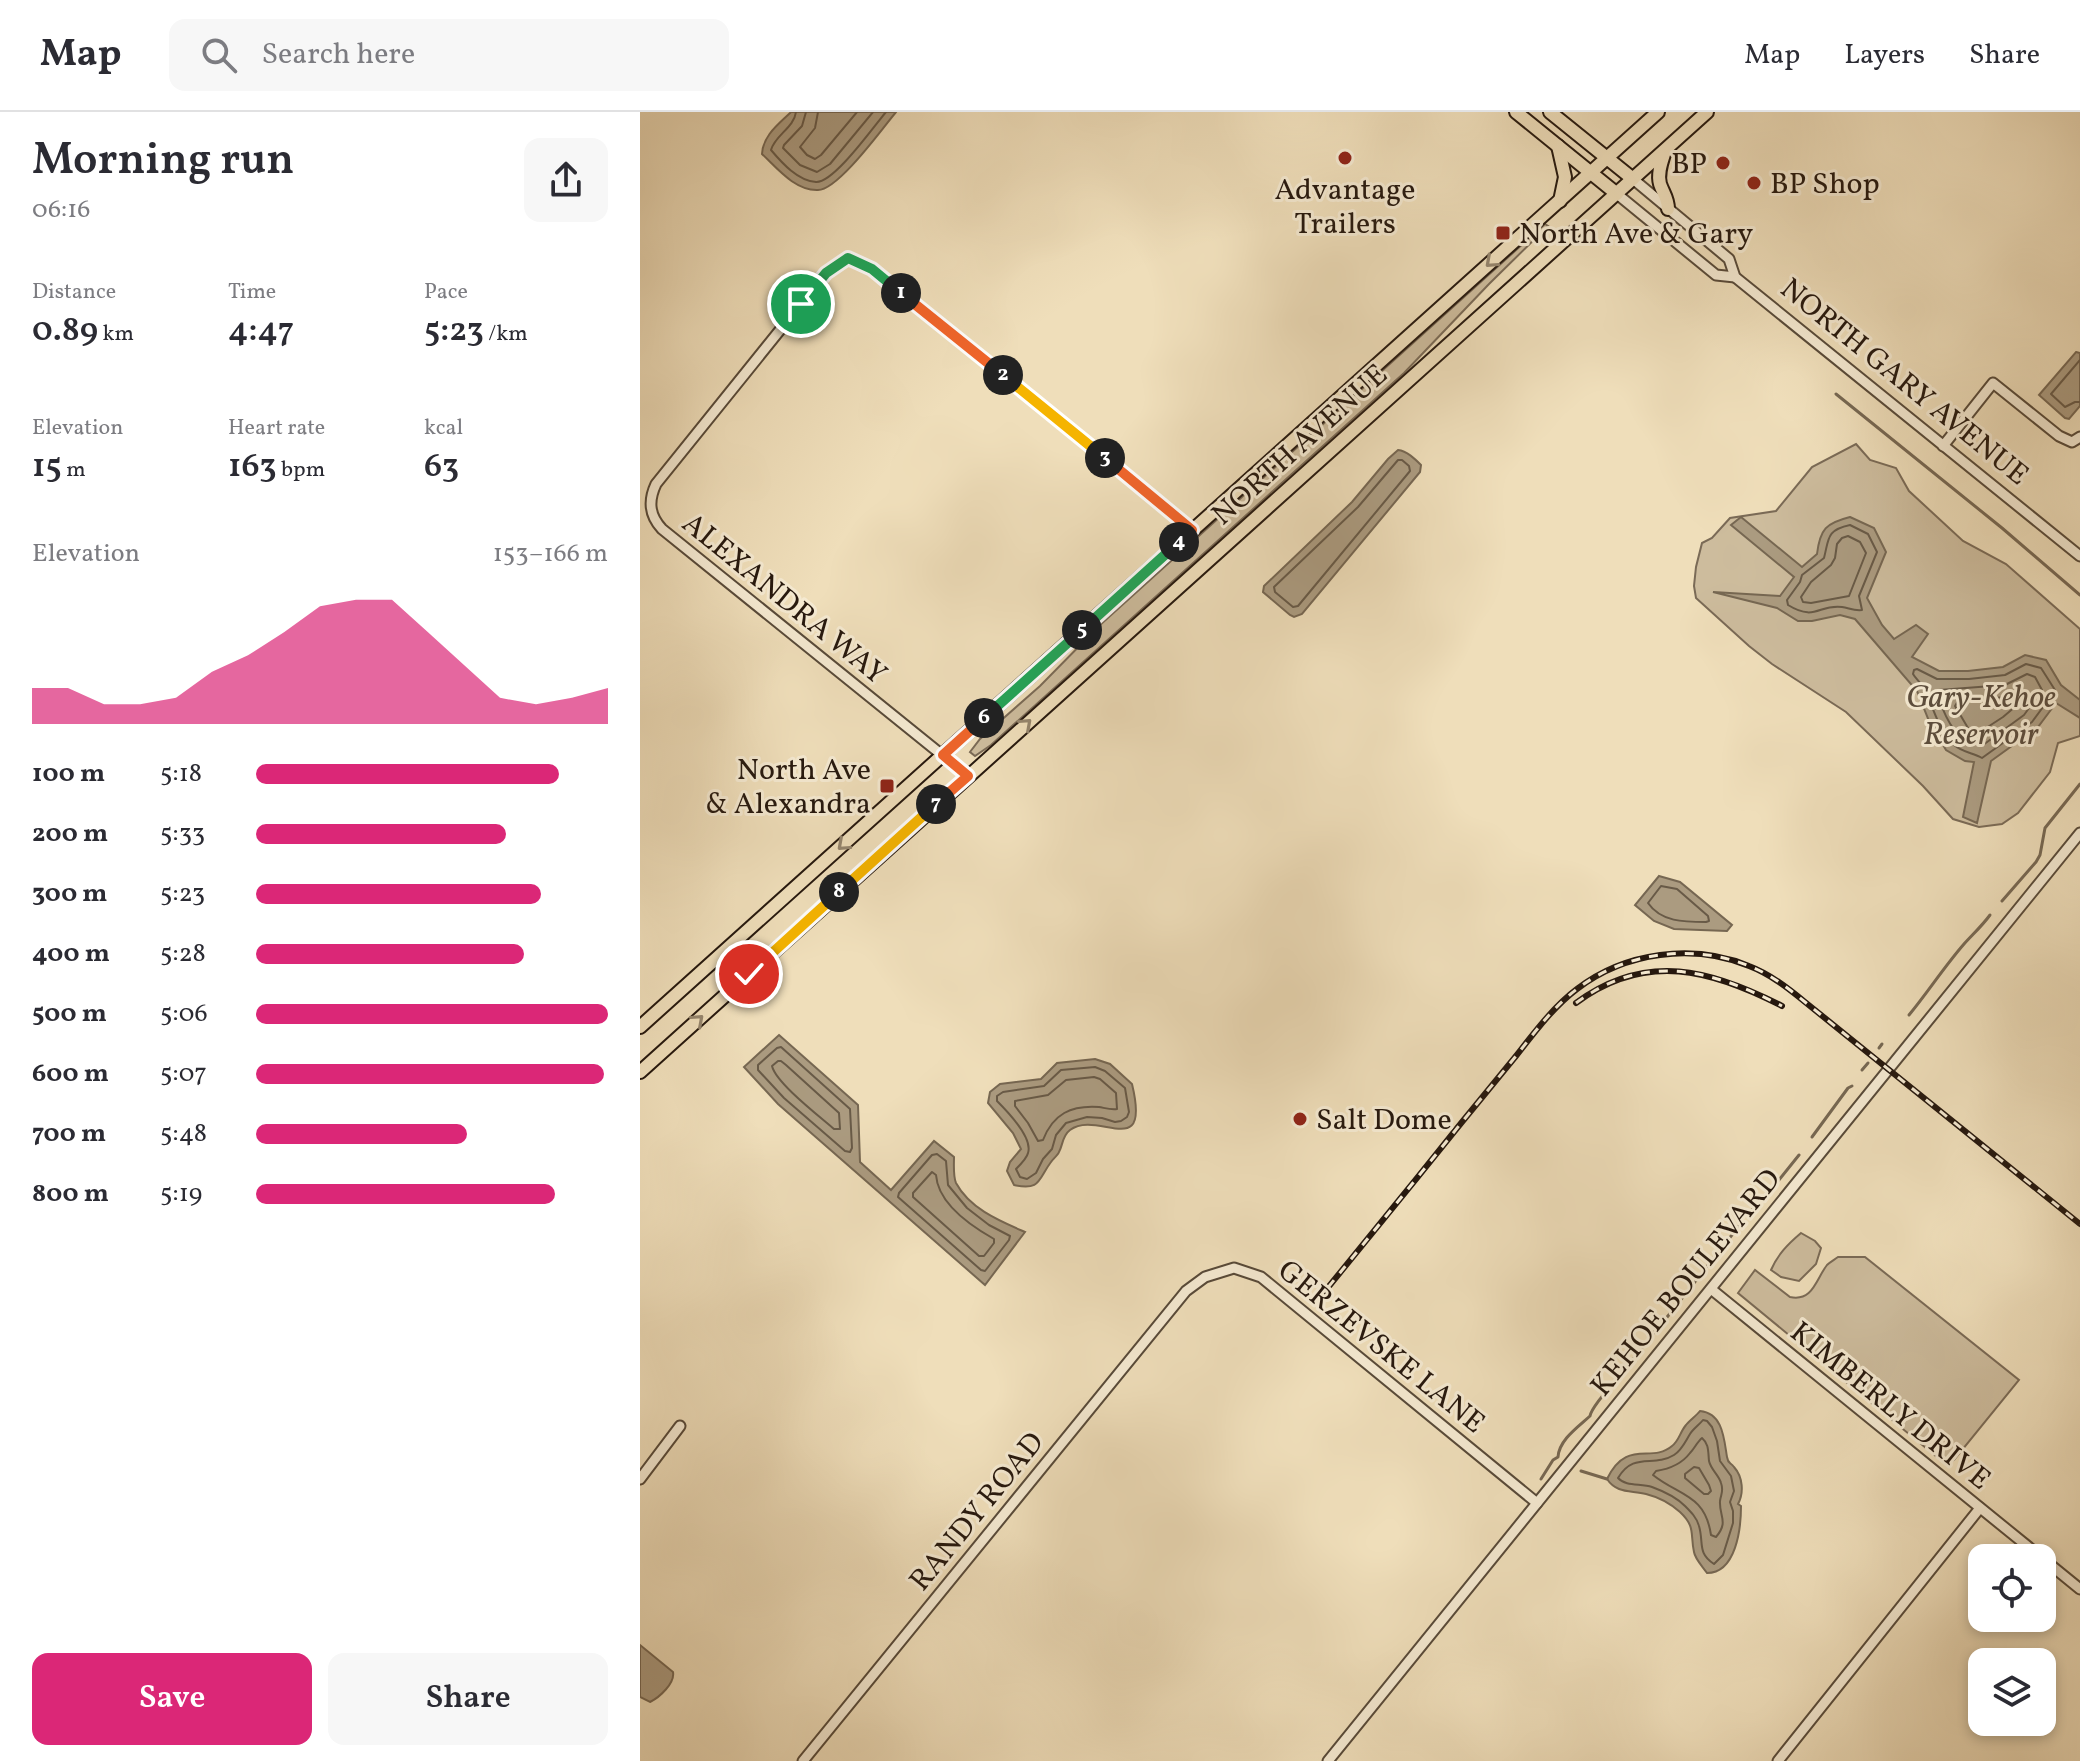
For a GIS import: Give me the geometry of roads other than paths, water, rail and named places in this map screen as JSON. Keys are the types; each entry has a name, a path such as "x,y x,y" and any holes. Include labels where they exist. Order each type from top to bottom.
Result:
{"main road":[{"name":"NORTH GARY AVENUE","path":"1516,112 1617,194"},
{"path":"1550,112 1633,179"},
{"path":"640,1027 1658,112"},
{"name":"NORTH AVENUE","path":"640,1072 1707,112"},
{"path":"1558,146 1565,177 1560,201"},
{"path":"1666,150 1659,173 1668,199 1668,209"}],"street":[{"name":"NORTH GARY AVENUE","path":"1633,179 1729,259 1735,277 2080,556"},
{"name":"NORTH GARY AVENUE","path":"1617,194 1716,275 1735,277"},
{"name":"ALEXANDRA WAY","path":"968,776 662,529 650,507 656,484 831,269 848,258 872,269 1192,530"},
{"path":"1943,446 1993,383 2059,436 2072,442 2080,437"},
{"name":"KEHOE BOULEVARD","path":"1328,1761 2080,833"},
{"path":"2069,847 2080,856"},
{"name":"GERZEVSKE LANE","path":"1186,1291 1205,1277 1234,1268 1261,1277 1537,1503"},
{"name":"KIMBERLY DRIVE","path":"1711,1289 2025,1544"},
{"name":"RANDY ROAD","path":"803,1761 1186,1291"},
{"path":"640,1479 680,1426"},
{"path":"1778,1761 1980,1508"},
{"name":"KIMBERLY DRIVE","path":"2056,1569 2080,1589"}],"water":[{"path":"791,112 896,112 848,170 827,187 818,190 794,183 762,154 768,136"},
{"path":"2076,352 2080,353 2080,406 2069,419 2039,395"},
{"path":"1398,450 1421,465 1420,472 1302,614 1290,615 1263,592 1264,586 1352,502"},
{"name":"Gary-Kehoe Reservoir","path":"1741,517 1802,567 1817,554 1826,528 1850,517 1874,528 1886,552 1867,598 1882,625 1894,639 1916,625 1928,634 1912,657 1939,671 2003,667 2025,655 2046,660 2061,685 2080,700 2080,718 2056,703 2038,727 1991,761 1977,823 1963,817 1974,762 1965,761 1946,750 1929,721 1917,691 1855,619 1840,615 1798,621 1777,608 1713,592 1780,596 1794,577 1731,525"},
{"path":"1659,876 1680,882 1732,925 1727,931 1674,929 1654,921 1635,905"},
{"path":"779,1035 858,1105 860,1162 891,1190 934,1141 954,1157 956,1183 969,1200 986,1213 1025,1232 985,1285 778,1104 744,1067"},
{"path":"1095,1059 1110,1064 1132,1084 1136,1108 1134,1122 1128,1128 1081,1125 1070,1130 1038,1182 1029,1186 1014,1185 1007,1171 1021,1149 1013,1133 988,1103 990,1092 1000,1084 1041,1079 1057,1063"},
{"path":"1700,1411 1714,1416 1718,1422 1728,1461 1737,1471 1742,1485 1738,1504 1741,1506 1740,1526 1735,1548 1725,1566 1707,1573 1697,1560 1690,1527 1680,1512 1655,1497 1620,1489 1607,1479 1623,1459 1664,1451 1672,1446"},
{"path":"640,1645 673,1672 672,1681 666,1689 650,1702 640,1697"}],"waterway":[{"path":"1836,394 2080,595"},
{"path":"2002,901 2036,862 2045,828 2080,784"},
{"path":"1909,1015 1990,915"},
{"path":"1879,1048 1882,1044"},
{"path":"1862,1070 1868,1063"},
{"path":"1812,1137 1852,1086"},
{"path":"1749,1215 1799,1155"},
{"path":"1664,1321 1739,1226"},
{"path":"1541,1479 1558,1457 1565,1439 1590,1416 1655,1331"},
{"path":"1581,1471 1607,1479"}],"railway":[{"path":"1317,1301 1560,1004 1596,976 1638,959 1660,955 1683,953 1728,959 1771,977 2080,1224"},
{"path":"1576,1003 1628,976 1679,972 1730,983 1782,1006"}],"place":[{"name":"Advantage Trailers","path":"1345,158"},
{"name":"BP","path":"1723,163"},
{"name":"BP Shop","path":"1754,183"},
{"name":"North Ave & Gary","path":"1503,233"},
{"name":"North Ave & Alexandra","path":"887,786"},
{"name":"Salt Dome","path":"1300,1119"}]}
